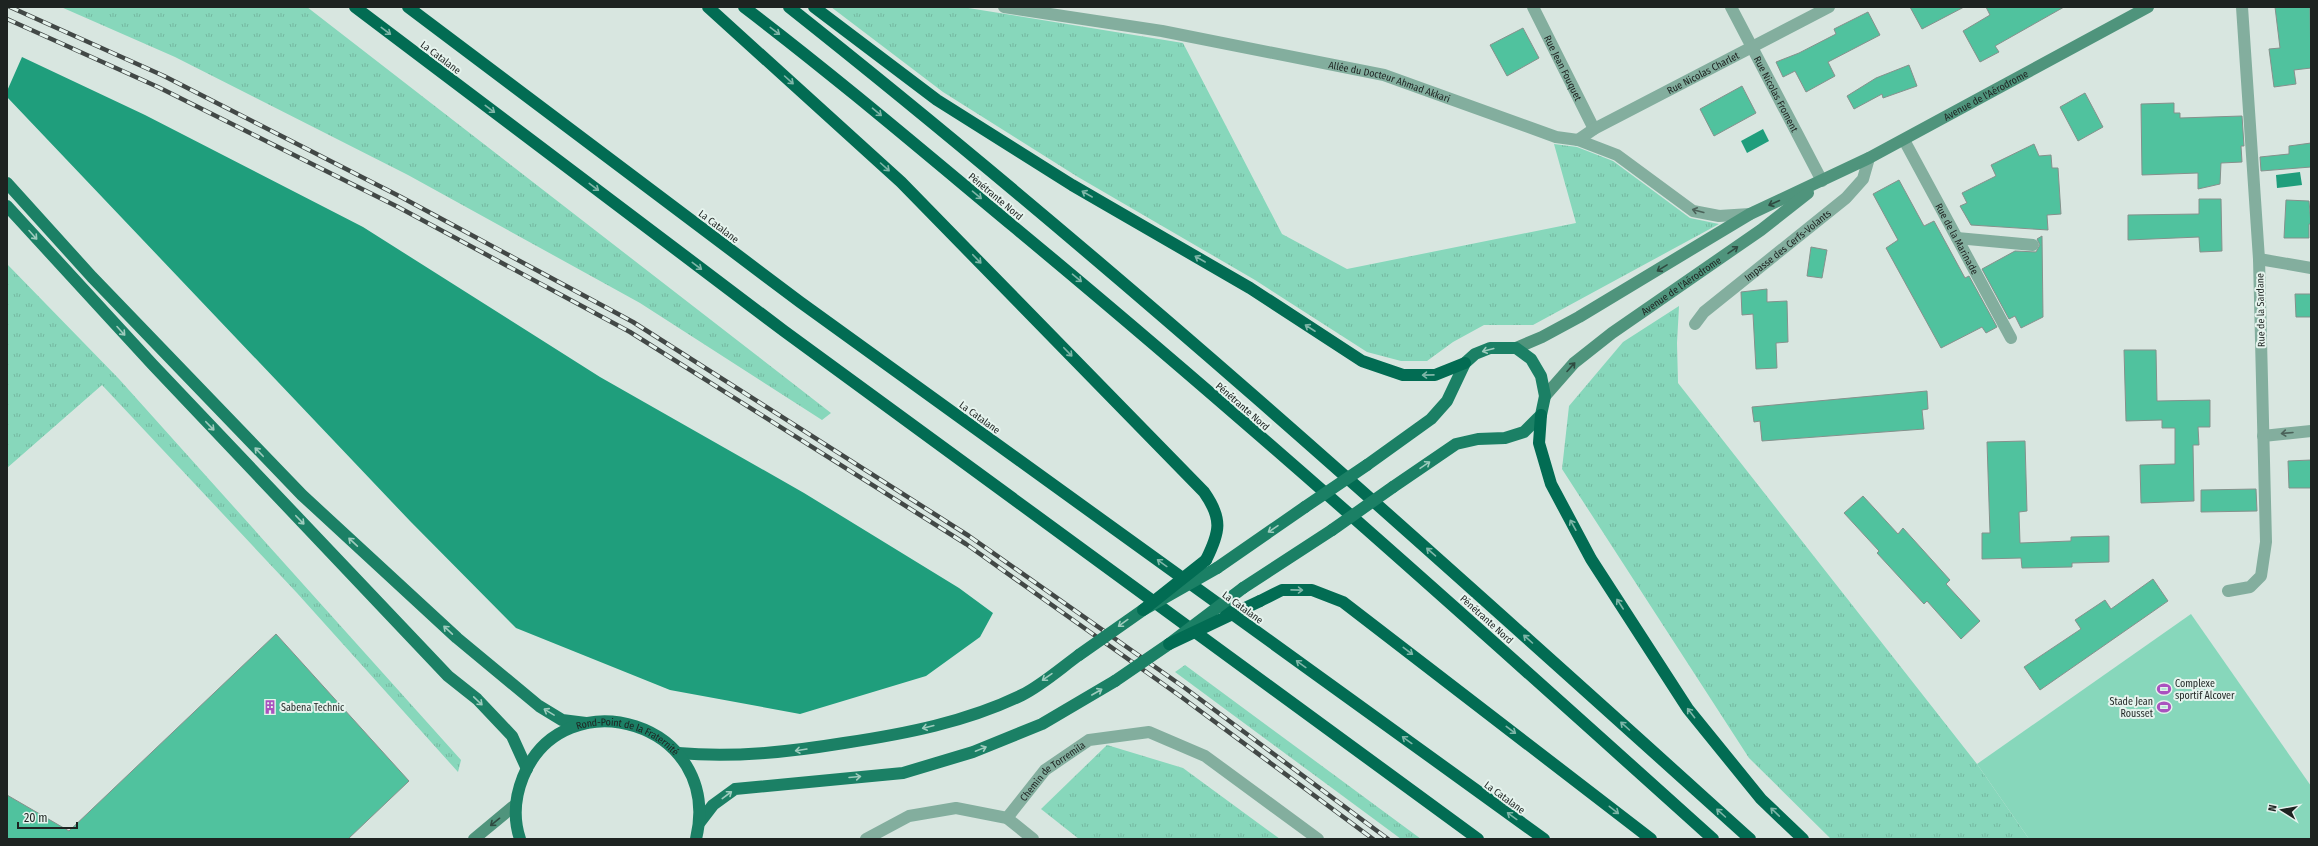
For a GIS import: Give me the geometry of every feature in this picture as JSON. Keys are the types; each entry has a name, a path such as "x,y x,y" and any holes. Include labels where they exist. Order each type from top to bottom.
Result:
{"highway":[{"name":"La Catalane","path":"355,7 778,326 1478,839"},
{"name":"La Catalane","path":"408,7 800,302 1544,839"},
{"path":"708,7 901,182 1204,492 1212,503 1219,524 1216,540 1206,560 1143,610"},
{"name":"Pénétrante Nord","path":"744,7 818,63 1121,316 1446,598 1713,839"},
{"name":"Pénétrante Nord","path":"788,7 1140,295 1460,577 1750,839"},
{"path":"814,7 937,100 1072,185 1250,288 1362,361 1403,375 1435,374 1465,363"},
{"path":"1541,415 1539,443 1550,484 1591,559 1688,709 1762,799 1803,839"},
{"path":"1169,644 1282,590 1312,590 1343,602 1651,839"}],"main road":[{"name":"Avenue de l'Aérodrome","path":"1516,348 1542,337 1579,317 1750,214 1822,181 1904,140 2148,7"},
{"name":"Avenue de l'Aérodrome","path":"1545,396 1574,363 1612,333 1761,230 1822,181"},
{"path":"7,183 92,277 302,495 457,638 539,706 562,720 586,723"},
{"path":"7,206 152,366 448,676 477,699 512,736 526,769"},
{"path":"678,753 709,756 792,751 889,737 967,717 1023,694 1143,610 1217,568 1431,419 1447,401 1465,363 1475,354 1490,348 1516,348 1530,359 1541,376 1545,396 1541,415 1524,432 1505,438 1478,439 1456,444 1332,530 1243,588 1169,644 1115,681 1042,724 973,752 903,773 735,789 713,805 700,822"},
{"name":"Rond-Point de la Fraternité","path":"520,839 517,830 516,806 518,790 526,769 542,748 562,733 586,723 611,721 636,725 659,736 678,753 692,774 699,797 700,822 696,839"},
{"path":"474,839 516,806"}],"street":[{"name":"Allée du Docteur Ahmad Akkari","path":"1004,7 1162,31 1384,76 1556,137 1578,140 1616,155 1693,211 1719,216 1750,214"},
{"name":"Rue Jean Fouquet","path":"1533,7 1594,129"},
{"name":"Rue Nicolas Froment","path":"1731,7 1822,181"},
{"name":"Rue Nicolas Charlet","path":"1578,140 1594,129 1829,7"},
{"name":"Rue de la Sardane","path":"2228,591 2250,587 2261,576 2266,542 2259,259 2242,7"},
{"name":"Rue de la Marinade","path":"1904,140 2011,338"},
{"name":"Impasse des Cerfs-Volants","path":"1695,324 1704,312 1846,198 1863,180 1869,158"},
{"path":"1957,238 2033,246"},
{"path":"2259,259 2311,268"},
{"path":"2263,436 2311,431"},
{"name":"Chemin de Torremila","path":"1007,818 1045,770 1089,740 1149,732 1205,756 1318,839"},
{"path":"866,839 909,816 956,808 1007,818 1033,839"}],"green space":[{"path":"61,7 307,7 831,413 822,420 640,303 408,175 175,57"},
{"path":"831,7 962,7 1183,43 1282,234 1347,269 1576,223 1554,144 1577,147 1613,161 1690,218 1719,224 1533,325 1484,325 1453,342 1427,361 1401,361 1367,352 1255,280 1078,177 943,92"},
{"path":"7,264 119,379 461,760 458,772 297,593 102,385 7,468"},
{"path":"1679,306 1677,343 1678,383 1977,764 2029,839 1831,839 1749,758 1562,469 1569,406 1623,342"},
{"name":"Stade Jean Rousset","path":"2191,614 2311,786 2311,839 2029,839 1977,764"},
{"path":"1185,665 1421,839 1401,839 1175,672"},
{"path":"1107,745 1183,768 1280,839 1079,839 1041,809"}],"shaded area":[{"path":"22,57 145,115 363,227 600,377 804,493 959,588 993,613 980,637 926,676 800,714 670,690 516,628 410,521 7,97 7,91"},
{"path":"1763,129 1769,141 1747,153 1741,141"},
{"path":"2300,172 2302,185 2277,188 2276,175"}],"building":[{"path":"1910,7 1964,7 1922,29"},
{"path":"1986,7 2064,7 1995,46 1999,52 1980,62 1963,31 1990,15"},
{"path":"2275,7 2310,7 2311,68 2294,70 2296,84 2274,87 2269,49 2280,48"},
{"path":"1868,12 1880,35 1828,62 1835,76 1806,92 1795,71 1783,77 1776,62 1799,53 1836,34 1834,29"},
{"path":"1523,28 1539,58 1507,76 1490,45"},
{"path":"1909,65 1917,86 1883,98 1882,94 1854,109 1847,96 1876,78"},
{"path":"1742,86 1756,113 1714,136 1700,109"},
{"path":"2085,93 2103,127 2078,141 2060,107"},
{"path":"2174,103 2174,113 2180,113 2180,118 2242,116 2244,146 2241,146 2242,162 2221,163 2220,184 2198,189 2198,173 2142,175 2141,104"},
{"path":"2311,143 2311,167 2261,171 2260,157 2289,154 2289,146"},
{"path":"2034,144 2039,156 2051,155 2052,168 2058,168 2061,214 2047,215 2048,230 1971,225 1960,206 1967,203 1962,193 1996,176 1991,165"},
{"path":"1899,180 1924,226 1934,221 1965,278 1969,276 1997,327 1986,333 1982,327 1941,348 1886,248 1898,240 1873,194"},
{"path":"2199,199 2221,199 2222,251 2200,252 2199,237 2128,240 2128,215 2199,214"},
{"path":"2286,200 2309,201 2311,224 2309,224 2309,238 2284,238"},
{"path":"2042,236 2043,317 2021,328 2015,316 2009,319 1982,269 2015,251 2036,252 2040,245 2037,239"},
{"path":"1811,247 1827,250 1822,278 1807,276"},
{"path":"1767,289 1767,302 1787,301 1788,342 1776,343 1777,368 1756,369 1753,314 1742,315 1741,292"},
{"path":"2295,294 2311,294 2311,317 2296,317"},
{"path":"2124,350 2156,350 2157,401 2210,400 2210,427 2198,427 2199,445 2193,445 2194,501 2141,503 2140,465 2175,464 2175,428 2162,428 2162,420 2126,421"},
{"path":"1927,391 1928,409 1922,410 1924,429 1762,441 1760,421 1754,422 1752,407"},
{"path":"2025,441 2027,511 2019,512 2020,543 2071,541 2071,537 2109,536 2109,562 2072,563 2072,567 2022,568 2021,558 1982,559 1982,533 1990,533 1987,442"},
{"path":"2311,460 2311,488 2289,488 2288,461"},
{"path":"2256,489 2257,511 2201,512 2201,490"},
{"path":"1863,496 1898,534 1903,528 1950,580 1946,584 1980,621 1961,639 1927,601 1924,604 1877,553 1879,551 1844,513"},
{"path":"2153,579 2168,601 2040,690 2024,667 2081,629 2075,620 2105,600 2111,609"},
{"name":"Sabena Technic","path":"276,634 409,781 348,839 7,839 7,795 69,831"}],"railway":[{"path":"10,7 164,76 401,197 633,322 969,536 1185,688 1388,839"},
{"path":"7,19 158,87 398,207 630,332 966,544 1180,696 1373,839"}],"place":[{"name":"Complexe sportif Alcover","path":"2164,689"},
{"name":"Sabena Technic","path":"270,707"},
{"name":"Stade Jean Rousset","path":"2164,707"}]}
